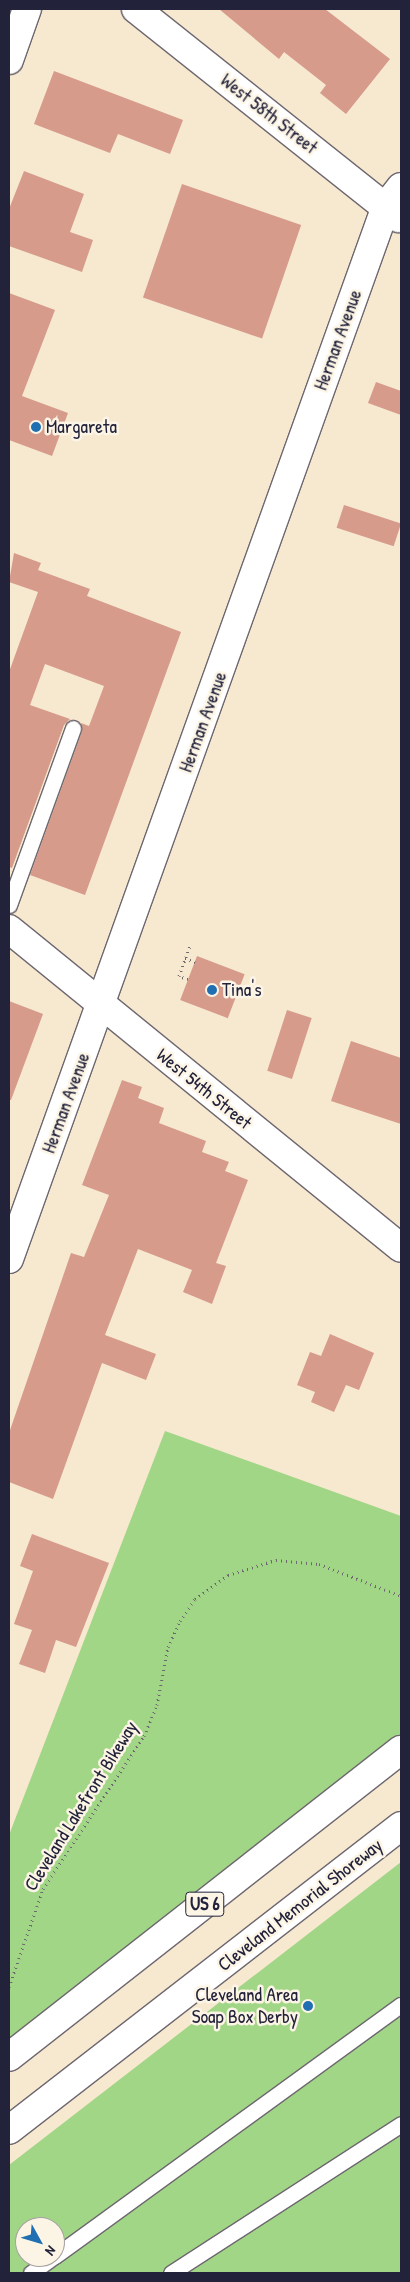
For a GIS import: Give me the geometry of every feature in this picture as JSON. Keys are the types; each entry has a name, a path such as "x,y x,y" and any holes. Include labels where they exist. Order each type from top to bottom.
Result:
{"main road":[{"path":"9,60 27,9"},
{"name":"West 58th Street","path":"136,9 396,204"},
{"name":"Herman Avenue","path":"9,1259 396,204"},
{"name":"West 54th Street","path":"9,929 101,1007 401,1248"},
{"name":"US 6","path":"9,2057 401,1750"},
{"name":"Cleveland Memorial Shoreway","path":"9,2130 401,1826"}],"lane":[{"path":"9,905 73,728"},
{"path":"65,2248 401,2005"},
{"path":"171,2273 401,2124"}],"path":[{"path":"188,979 179,976 190,945"},
{"path":"186,958 195,962"},
{"name":"Cleveland Lakefront Bikeway","path":"9,1987 42,1889 144,1736 157,1705 168,1647 180,1621 195,1599 228,1575 276,1560 319,1564 401,1596"}],"green space":[{"path":"165,1431 401,1516 401,1750 9,2057 9,1835"},
{"name":"Cleveland Area Soap Box Derby","path":"401,1862 401,2273 9,2273 9,2165"}],"building":[{"path":"219,9 325,9 390,59 346,114 320,93 326,85 284,52 279,59"},
{"path":"54,71 183,120 170,154 118,134 110,153 34,124"},
{"path":"24,171 84,194 70,232 93,240 82,272 9,246 9,209"},
{"path":"182,184 301,225 262,338 143,297"},
{"path":"9,293 55,310 22,396 68,413 52,456 9,440"},
{"path":"376,382 401,391 401,415 368,403"},
{"path":"344,505 401,524 394,546 337,528"},
{"path":"14,553 41,563 38,570 90,589 87,596 181,632 85,895 30,875 82,731 81,723 89,726 104,686 45,664 30,705 70,719 64,725 12,868 9,867 9,672 38,592 9,582"},
{"name":"Tina's","path":"197,956 245,974 228,1018 180,1000"},
{"path":"9,1001 43,1014 11,1100 9,1100"},
{"path":"287,1010 312,1018 292,1079 267,1071"},
{"path":"351,1041 401,1058 401,1124 331,1101"},
{"path":"122,1080 142,1087 138,1098 164,1108 159,1123 206,1141 202,1152 229,1162 225,1171 248,1180 216,1263 226,1266 212,1304 183,1292 192,1270 138,1249 105,1335 156,1354 146,1380 102,1363 53,1499 9,1482 9,1433 71,1253 84,1257 109,1195 82,1185"},
{"path":"330,1334 374,1353 359,1390 346,1385 334,1412 311,1402 315,1392 297,1385 310,1352 321,1356"},
{"path":"32,1534 109,1563 76,1647 56,1640 45,1673 19,1664 32,1630 14,1624 33,1571 20,1566"}],"place":[{"name":"Margareta","path":"36,427"},
{"name":"Tina's","path":"212,990"},
{"name":"Cleveland Area Soap Box Derby","path":"308,2006"}]}
